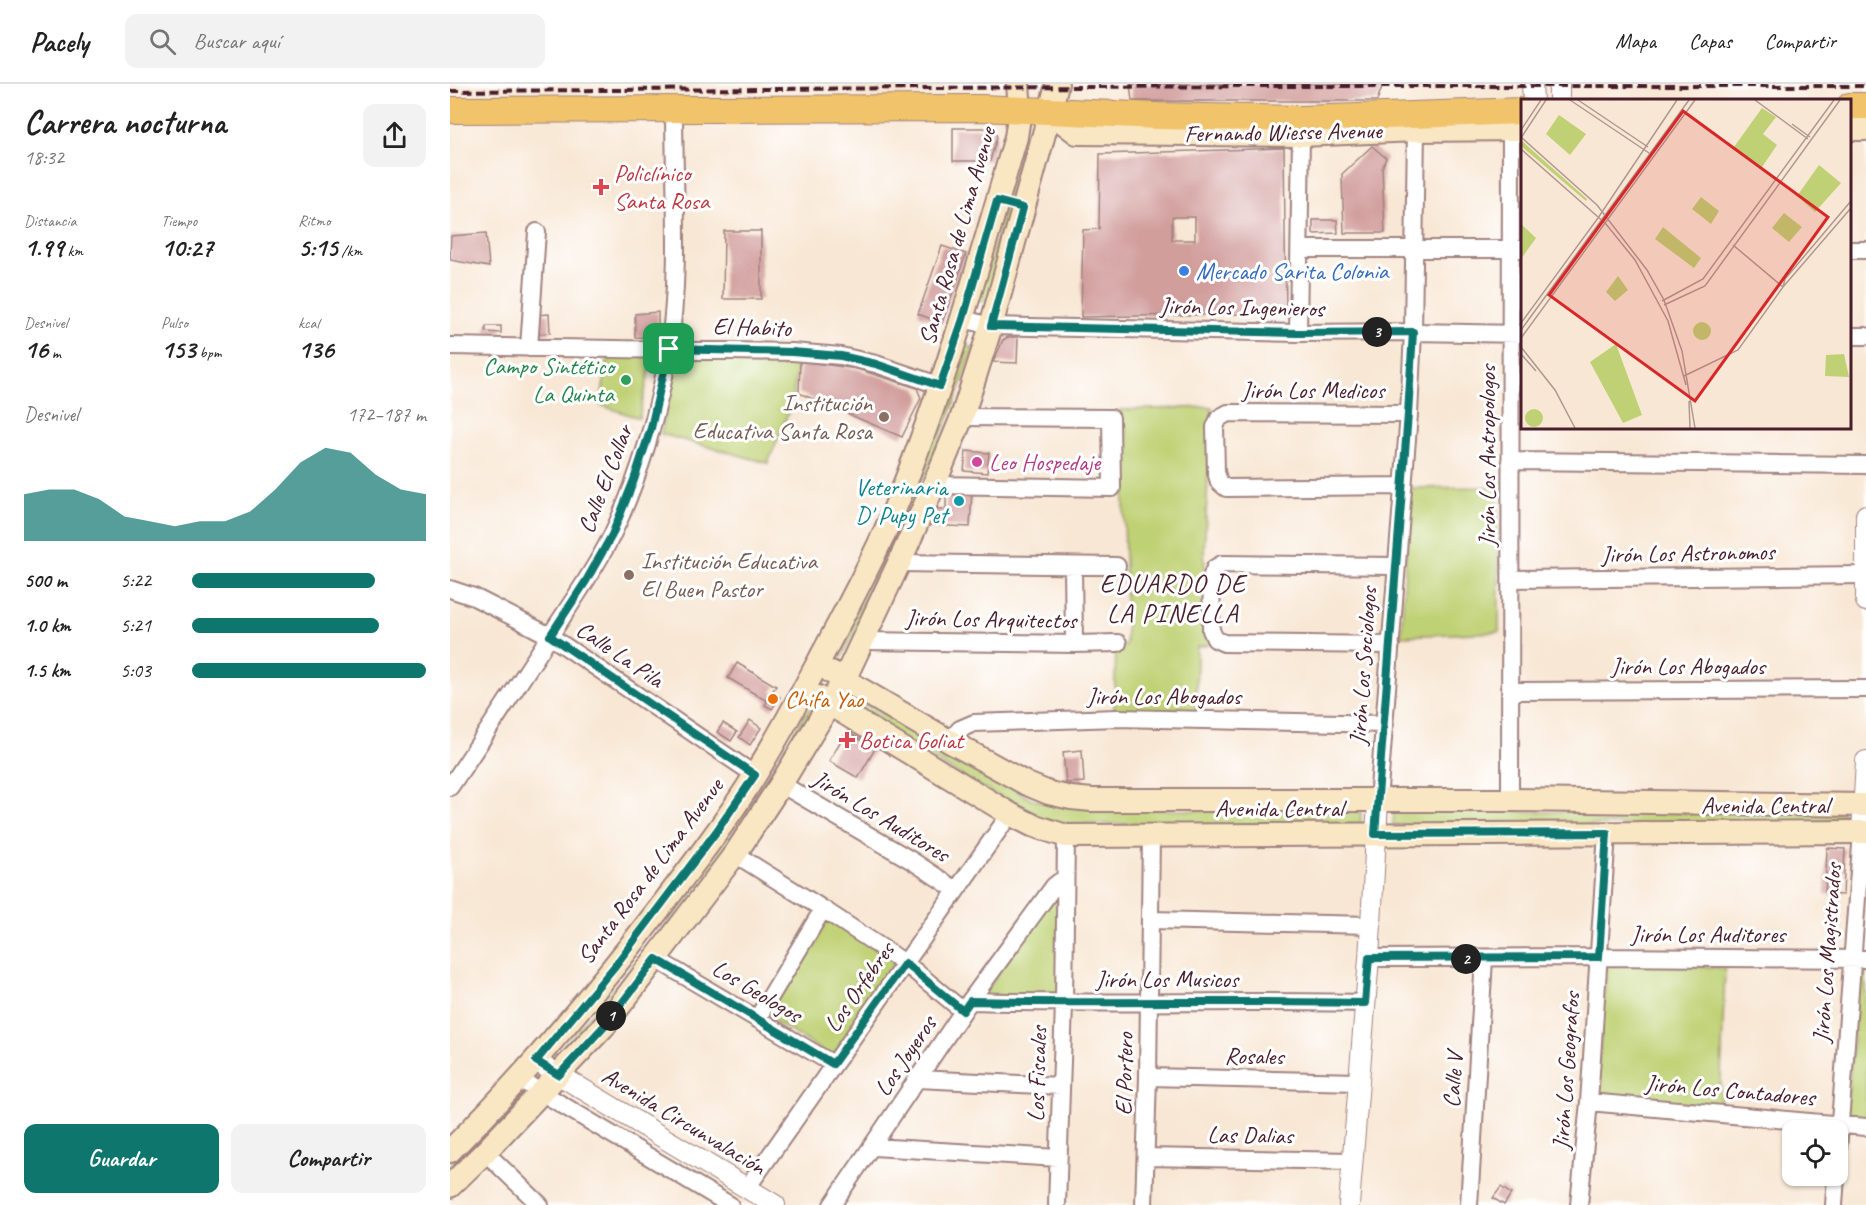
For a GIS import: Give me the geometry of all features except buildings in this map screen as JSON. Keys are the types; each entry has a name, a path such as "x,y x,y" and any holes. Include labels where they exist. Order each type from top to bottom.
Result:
{"main road":[{"name":"Santa Rosa de Lima Avenue","path":"450,1151 536,1061 614,967 716,832 755,775 817,664 892,517 915,459 963,319 1016,137 1020,110 1018,84"},
{"path":"450,1186 605,1025 735,854 781,784 844,680 934,485 962,417 991,326 1057,84"},
{"name":"Fernando Wiesse Avenue","path":"450,110 982,108 1158,116 1302,119 1520,116"},
{"name":"Fernando Wiesse Avenue","path":"1050,112 1077,133 1301,135 1416,130 1520,116"},
{"path":"1016,137 1042,140"},
{"path":"997,201 1023,208"},
{"name":"Avenida Central","path":"817,664 1027,784 1049,793 1071,798 1104,800 1510,800 1865,805"},
{"name":"Avenida Central","path":"803,688 1010,814 1032,825 1066,836 1864,832"}],"street":[{"path":"1526,99 1532,84"},
{"path":"1558,84 1559,99"},
{"name":"Calle El Collar","path":"450,787 586,581 612,535 634,480 651,428 669,349 676,227 674,108"},
{"name":"Jirón Los Antropologos","path":"1510,800 1510,461 1517,334 1516,249 1520,116"},
{"name":"Jirón Los Sociologos","path":"1349,1205 1408,414 1413,332 1416,130"},
{"path":"1298,333 1301,135"},
{"path":"529,348 537,232"},
{"path":"1300,249 1516,249"},
{"name":"Jirón Los Ingenieros","path":"963,319 991,326 1298,333 1517,334"},
{"name":"El Habito","path":"450,346 792,352 841,356 876,364 940,386"},
{"name":"Jirón Los Medicos","path":"1402,486 1226,488 1219,482 1216,472 1215,427 1219,418 1228,413 1408,414"},
{"path":"934,485 1112,488 1111,418 962,417"},
{"path":"1510,461 1866,465"},
{"path":"1866,515 1866,601"},
{"path":"899,563 1117,566"},
{"path":"1391,645 1224,643 1215,639 1211,630 1212,576 1215,568 1222,564 1396,566"},
{"path":"1073,566 1074,644"},
{"name":"Jirón Los Astronomos","path":"1511,579 1865,575"},
{"name":"Calle La Pila","path":"450,589 474,597 550,636 755,775"},
{"name":"Jirón Los Arquitectos","path":"863,641 1118,643"},
{"name":"Jirón Los Abogados","path":"1511,691 1866,689"},
{"name":"Jirón Los Abogados","path":"949,741 960,729 974,723 1117,718 1385,724"},
{"name":"Jirón Los Magistrados","path":"1840,1120 1859,959 1866,761"},
{"name":"Jirón Los Auditores","path":"781,784 914,862 957,890"},
{"name":"Los Orfebres","path":"760,1199 833,1064 1010,814"},
{"name":"Jirón Los Geografos","path":"1579,1205 1589,1102 1607,833"},
{"name":"El Portero","path":"1144,1205 1151,835"},
{"name":"Los Fiscales","path":"1057,1205 1064,1004 1066,836"},
{"path":"735,854 823,909 967,1006"},
{"name":"Los Joyeros","path":"832,1205 967,1006 1054,886 1065,881"},
{"path":"757,1019 823,909"},
{"path":"1151,920 1370,925"},
{"name":"Jirón Los Auditores","path":"1369,958 1859,959"},
{"name":"Los Geologos","path":"656,959 833,1064"},
{"name":"Calle V","path":"1469,1205 1484,959"},
{"name":"Jirón Los Musicos","path":"967,1006 1149,1002 1365,1003"},
{"name":"Avenida Circunvalación","path":"536,1061 760,1199"},
{"name":"Rosales","path":"1148,1077 1359,1082"},
{"name":"Avenida Circunvalación","path":"519,1079 730,1205"},
{"path":"918,1079 1061,1086"},
{"name":"Jirón Los Contadores","path":"1589,1102 1785,1120"},
{"name":"Jirón Los Contadores","path":"1848,1126 1866,1127"},
{"path":"873,1147 1058,1158"},
{"path":"485,1152 540,1205"},
{"name":"Las Dalias","path":"1146,1157 1352,1161"},
{"path":"1834,1205 1835,1186"}],"green space":[{"path":"1020,148 1031,151 988,301 982,302 979,300"},
{"path":"963,345 974,348 930,463 846,649 837,666 832,664 886,551"},
{"name":"Campo Sintético La Quinta","path":"609,353 653,355 639,418 600,405"},
{"path":"676,356 797,362 793,401 768,463 661,434"},
{"path":"1212,407 1204,551 1209,645 1197,647 1196,711 1114,713 1116,647 1126,646 1124,495 1120,485 1120,410"},
{"path":"1498,487 1499,632 1401,636 1410,488"},
{"path":"866,704 1029,798 1047,803 1162,810 1361,812 1361,825 1068,824 1040,820 859,718"},
{"path":"813,709 816,714 759,809 558,1069 548,1063 616,985 680,905 731,833 805,714"},
{"path":"1394,811 1845,813 1843,825 1393,825"},
{"path":"1059,894 1060,996 988,996 985,993 1052,895"},
{"path":"826,916 898,961 832,1057 766,1016"},
{"path":"1607,962 1725,968 1720,1107 1596,1096"},
{"path":"1859,966 1866,966 1866,1123 1846,1118"},
{"path":"520,1091 531,1098 450,1178 450,1164"}],"railway":[{"path":"450,91 1249,86 1866,86"}],"place":[{"name":"Policlínico Santa Rosa","path":"601,187"},
{"name":"Mercado Sarita Colonia","path":"1184,271"},
{"name":"Campo Sintético La Quinta","path":"626,380"},
{"name":"Institución Educativa Santa Rosa","path":"884,417"},
{"name":"Leo Hospedaje","path":"977,462"},
{"name":"Veterinaria D' Pupy Pet","path":"959,501"},
{"name":"Institución Educativa El Buen Pastor","path":"629,575"},
{"name":"Chifa Yao","path":"773,699"},
{"name":"Botica Goliat","path":"847,740"}],"district":[{"name":"EDUARDO DE LA PINELLA","path":"1173,598"}],"route":[{"path":"997,201 1023,208 991,326 1298,333 1413,332 1375,834 1607,833 1599,957 1369,958 1365,1003 1064,1004 970,1001 963,1011 905,963 833,1064 656,959 605,1025 559,1075 536,1061 614,967 674,889 755,775 550,636 586,581 612,535 634,480 651,428 669,349 792,352 841,356 876,364 940,386 963,319 997,201"}]}
